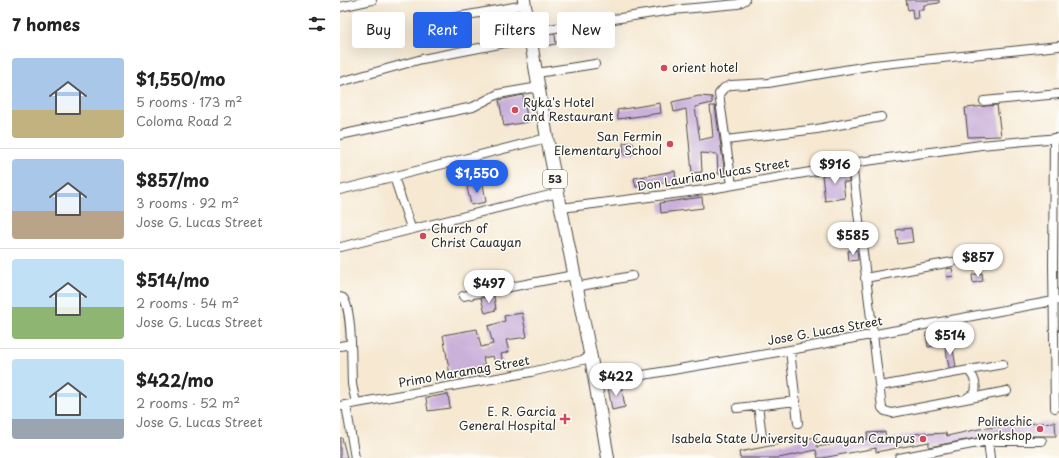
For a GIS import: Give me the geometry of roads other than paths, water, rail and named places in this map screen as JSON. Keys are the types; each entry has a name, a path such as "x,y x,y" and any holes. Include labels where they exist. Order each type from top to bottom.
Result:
{"highway":[{"name":"53","path":"532,48 547,138 596,383 608,458"}],"street":[{"path":"340,7 372,0"},
{"path":"549,32 672,10 738,4 745,0"},
{"path":"472,13 524,3"},
{"path":"732,185 719,94 720,90 731,86 768,83 874,65 1059,46"},
{"path":"340,82 422,60 480,47"},
{"path":"537,73 595,64"},
{"path":"340,135 473,107 498,94 539,87"},
{"path":"984,101 1059,94"},
{"path":"726,140 817,129 881,117"},
{"path":"340,190 547,138"},
{"path":"1055,408 1056,138"},
{"name":"Don Lauriano Lucas Street","path":"561,208 732,185 816,171 852,163 981,145 1056,138"},
{"path":"852,163 882,408 888,413 1007,391"},
{"path":"394,177 411,228"},
{"path":"341,247 411,228 558,193"},
{"path":"866,278 952,262"},
{"path":"463,296 575,281 632,276"},
{"path":"340,297 343,298 346,305 351,344 352,385 356,403"},
{"name":"Jose G. Lucas Street","path":"596,383 790,350 1056,300"},
{"path":"340,346 351,344"},
{"path":"790,350 798,423"},
{"name":"Primo Maramag Street","path":"343,405 531,372 591,358"},
{"path":"880,386 1003,364"},
{"path":"967,398 974,393 976,388 975,378 970,371"},
{"path":"736,408 796,401"},
{"path":"343,405 355,458"},
{"path":"758,405 762,437"},
{"path":"988,441 990,458"},
{"path":"899,458 988,441 1042,441"}],"place":[{"name":"orient hotel","path":"664,68"},
{"name":"Ryka's Hotel and Restaurant","path":"515,110"},
{"name":"San Fermin Elementary School","path":"670,144"},
{"name":"Church of Christ Cauayan","path":"423,236"},
{"name":"E. R. Garcia General Hospital","path":"565,419"},
{"name":"Politechic workshop","path":"1040,429"},
{"name":"Isabela State University Cauayan Campus","path":"923,439"}]}
